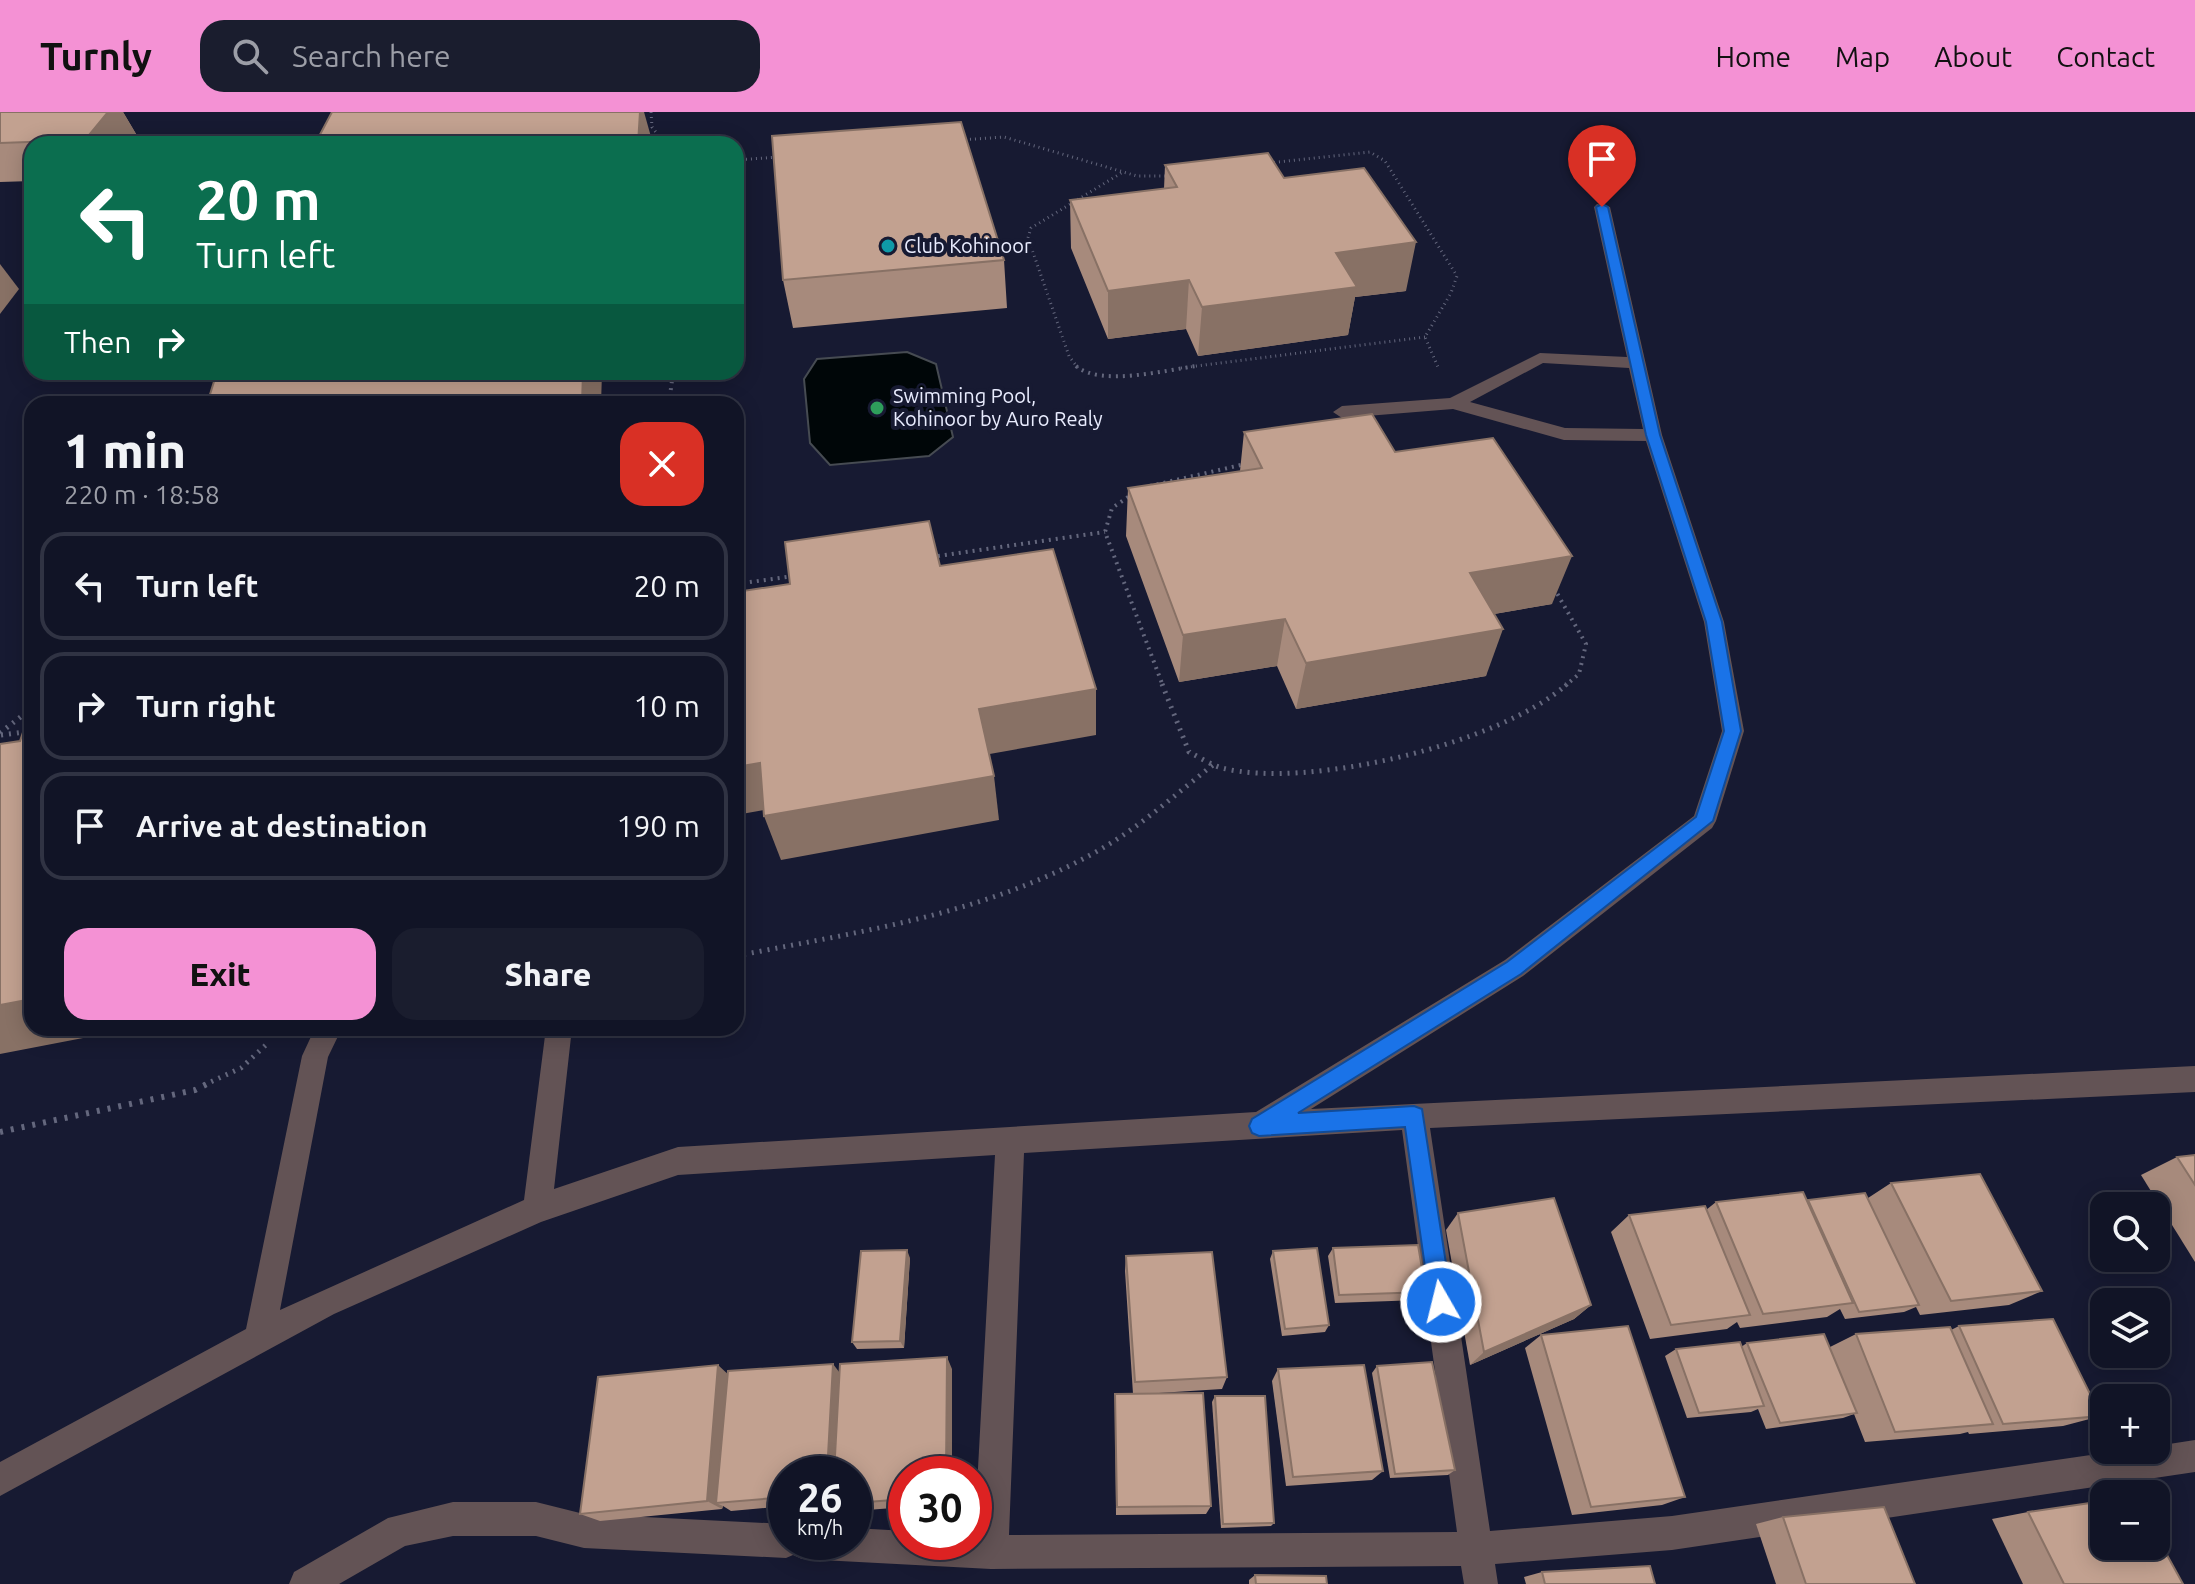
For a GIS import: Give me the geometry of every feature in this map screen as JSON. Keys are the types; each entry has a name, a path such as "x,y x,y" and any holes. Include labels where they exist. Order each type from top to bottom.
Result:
{"street":[{"path":"1259,1126 1514,968 1704,821 1733,731 1714,622 1653,435 1634,363 1602,207"},
{"path":"1454,403 1540,358 1634,363"},
{"path":"1342,412 1454,403 1564,434 1653,435"},
{"path":"259,1338 315,1056 325,1036"},
{"path":"537,1209 558,1036"},
{"path":"0,1480 323,1303 537,1209 678,1161 1414,1116 2195,1079"},
{"path":"1414,1116 1481,1584"},
{"path":"992,1530 1010,1141"},
{"path":"992,1552 1476,1549 1672,1533 2195,1456"},
{"path":"306,1584 340,1561 400,1530 453,1519 536,1519 584,1531 768,1540"}],"path":[{"path":"651,112 652,127 659,136"},
{"path":"947,142 1004,137 1123,172 1156,178 1181,175"},
{"path":"1256,165 1346,153 1378,154 1457,276 1454,293 1430,323 1425,337 1454,403"},
{"path":"744,159 781,156"},
{"path":"1123,172 1031,228 1028,238 1069,356 1077,369 1090,376 1106,377 1425,337"},
{"path":"1253,463 1170,479 1144,488 1119,500 1104,519 1105,532 1188,752 1213,765 1251,775 1291,775 1423,752 1505,722 1552,698 1579,673 1586,644 1548,578"},
{"path":"920,558 1105,532"},
{"path":"744,583 797,576"},
{"path":"0,734 24,714"},
{"path":"0,734 24,732"},
{"path":"744,954 948,914 1066,868 1105,847 1213,765"},
{"path":"0,1132 195,1090 241,1068 277,1036"}],"shaded area":[{"name":"Swimming Pool, Kohinoor by Auro Realy","path":"907,352 936,364 953,437 929,456 830,465 810,443 804,379 817,359"}],"building":[{"path":"0,112 108,112 88,136 24,136 24,142 0,143"},
{"path":"332,112 640,112 638,136 319,136"},
{"name":"Club Kohinoor","path":"961,122 1004,260 783,280 772,136"},
{"path":"1268,153 1284,178 1364,168 1416,242 1336,253 1357,287 1202,307 1189,280 1108,291 1070,200 1177,187 1165,165"},
{"path":"214,380 583,380 582,396 210,396"},
{"path":"1372,414 1395,452 1493,438 1572,556 1470,573 1503,629 1306,663 1285,619 1183,635 1128,488 1262,468 1244,432"},
{"path":"929,521 940,566 1053,549 1096,689 979,709 994,776 764,816 760,763 744,766 744,591 790,584 785,542"},
{"path":"24,729 24,1000 0,1005 0,744 20,741"},
{"path":"2195,1155 2195,1185 2177,1157"},
{"path":"1980,1174 2042,1291 1951,1301 1891,1183"},
{"path":"1803,1192 1853,1303 1763,1314 1716,1202"},
{"path":"1865,1193 1919,1305 1859,1312 1808,1200"},
{"path":"1554,1198 1591,1305 1484,1352 1458,1213"},
{"path":"1705,1206 1750,1315 1671,1325 1629,1215"},
{"path":"1418,1245 1426,1292 1339,1295 1333,1248"},
{"path":"1317,1248 1329,1325 1285,1329 1273,1251"},
{"path":"907,1250 900,1341 852,1342 861,1251"},
{"path":"1212,1252 1227,1377 1135,1382 1126,1256"},
{"path":"2053,1319 2090,1394 2090,1417 2003,1424 1959,1326"},
{"path":"1628,1326 1685,1497 1591,1507 1541,1335"},
{"path":"1950,1327 1993,1424 1895,1432 1856,1334"},
{"path":"1824,1334 1857,1413 1780,1423 1747,1343"},
{"path":"1740,1342 1764,1406 1699,1413 1676,1349"},
{"path":"947,1357 946,1456 888,1456 888,1500 872,1502 872,1456 835,1456 840,1364"},
{"path":"1432,1362 1455,1470 1395,1474 1377,1366"},
{"path":"833,1364 828,1456 768,1456 768,1499 716,1503 728,1371"},
{"path":"718,1365 707,1501 580,1514 598,1377"},
{"path":"1364,1365 1383,1471 1293,1477 1278,1369"},
{"path":"1203,1393 1211,1506 1117,1507 1115,1394"},
{"path":"1215,1396 1265,1396 1274,1523 1223,1524"},
{"path":"2090,1503 2090,1560 2170,1560 2183,1584 2064,1584 2028,1512"},
{"path":"1884,1507 1915,1584 1806,1584 1783,1517"},
{"path":"1650,1566 1655,1584 1545,1584 1542,1572"},
{"path":"1255,1575 1326,1576 1327,1584 1256,1584"}],"place":[{"name":"Club Kohinoor","path":"888,246"},
{"name":"Swimming Pool, Kohinoor by Auro Realy","path":"877,408"}],"route":[{"path":"1441,1302 1414,1116 1259,1126 1514,968 1704,821 1733,731 1714,622 1682,516 1653,435 1634,363 1632,341 1602,207"}]}
